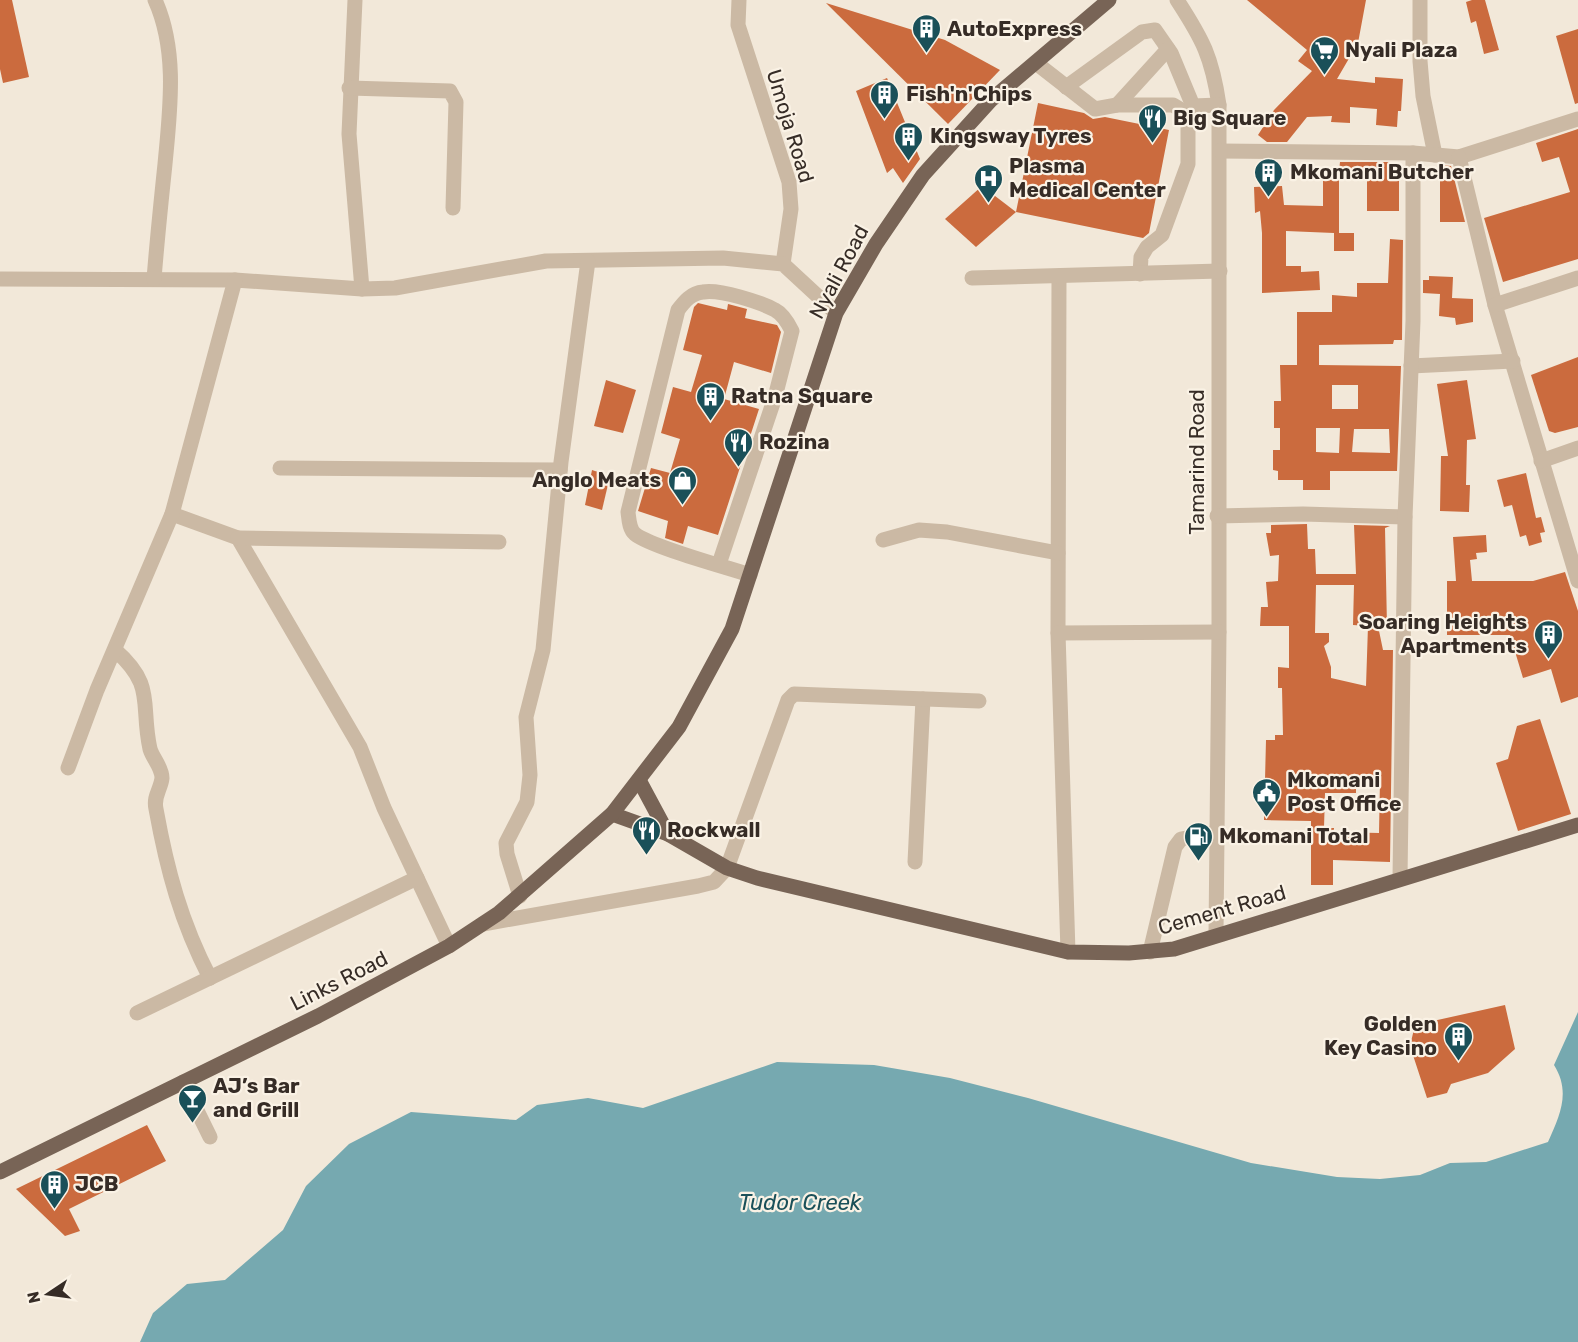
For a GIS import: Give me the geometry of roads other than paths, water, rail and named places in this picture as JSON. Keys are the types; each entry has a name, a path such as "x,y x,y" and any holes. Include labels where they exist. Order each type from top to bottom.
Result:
{"main road":[{"name":"Nyali Road","path":"653,764 679,727 732,629 836,313 893,216 923,175 991,100 1109,0"},
{"name":"Links Road","path":"0,1172 358,996 449,946 520,896 612,814 653,764"},
{"path":"639,780 668,834"},
{"name":"Cement Road","path":"612,814 668,834 727,868 757,878 1068,952 1150,952 1174,949 1578,825"}],"street":[{"path":"154,279 171,96 170,61 162,16 155,0"},
{"path":"355,0 349,88 352,182 362,289"},
{"name":"Umoja Road","path":"739,0 741,35 789,182 791,209 783,264"},
{"name":"Tamarind Road","path":"1177,0 1206,47 1214,69 1219,105 1220,272 1217,516 1219,632 1216,935"},
{"path":"1420,0 1420,61 1423,96 1435,155"},
{"path":"1066,87 1142,32 1155,30 1168,49 1191,110 1188,164 1162,235 1147,247 1141,257 1140,274"},
{"path":"1117,105 1168,49"},
{"path":"1036,63 1095,109 1117,105 1173,105 1191,110 1219,105"},
{"path":"349,88 450,91 456,102 453,208"},
{"path":"1220,151 1413,153 1459,157 1578,119"},
{"path":"1400,878 1405,516 1411,366 1413,153"},
{"path":"1459,157 1495,304 1578,581"},
{"path":"0,279 235,280 362,289 404,286 546,261 723,258 783,264 836,313"},
{"path":"520,896 507,854 506,843 527,802 530,775 526,717 543,650 560,470 588,261"},
{"path":"972,278 1220,272"},
{"path":"1059,276 1058,633 1068,952"},
{"path":"1495,304 1578,278"},
{"path":"68,768 172,514 235,280"},
{"path":"719,564 775,397 792,331 788,322 776,310 742,298 704,291 688,298 678,310 628,512 630,526 634,534 750,575"},
{"path":"1411,366 1513,361"},
{"path":"1541,460 1578,448"},
{"path":"280,468 560,470"},
{"path":"172,514 238,538 499,542"},
{"path":"1217,516 1303,514 1405,516"},
{"path":"883,540 919,530 947,531 1058,553"},
{"path":"238,538 360,747 449,946"},
{"path":"1058,633 1219,632"},
{"path":"115,650 130,663 141,680 147,709 149,743 161,772 155,805 169,871 182,917 210,978"},
{"path":"483,924 714,882 727,868 791,696 803,693 979,701"},
{"path":"915,862 923,699"},
{"path":"1150,952 1175,847 1181,839 1217,832"},
{"path":"138,1012 417,878"},
{"path":"183,1082 210,1137"}],"water":[{"name":"Tudor Creek","path":"1578,1012 1578,1342 140,1342 153,1313 187,1284 225,1280 283,1230 306,1186 349,1144 411,1112 516,1120 537,1105 588,1098 643,1108 777,1062 874,1065 950,1078 1028,1098 1251,1163 1337,1177 1380,1179 1420,1175 1450,1163 1486,1162 1548,1142 1560,1113 1563,1094 1559,1075 1554,1065"}],"place":[{"name":"AutoExpress","path":"926,54"},
{"name":"Nyali Plaza","path":"1324,76"},
{"name":"Fish'n'Chips","path":"885,120"},
{"name":"Big Square","path":"1152,144"},
{"name":"Kingsway Tyres","path":"909,162"},
{"name":"Mkomani Butcher","path":"1269,198"},
{"name":"Plasma Medical Center","path":"988,204"},
{"name":"Ratna Square","path":"710,422"},
{"name":"Rozina","path":"738,468"},
{"name":"Anglo Meats","path":"682,506"},
{"name":"Soaring Heights Apartments","path":"1548,660"},
{"name":"Mkomani Post Office","path":"1266,818"},
{"name":"Rockwall","path":"646,856"},
{"name":"Mkomani Total","path":"1198,862"},
{"name":"Golden Key Casino","path":"1458,1062"},
{"name":"AJ’s Bar and Grill","path":"192,1124"},
{"name":"JCB","path":"54,1210"}]}
